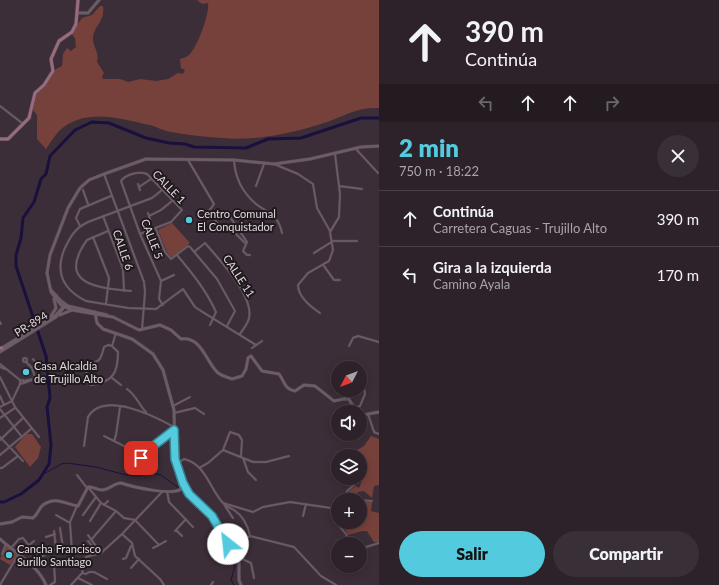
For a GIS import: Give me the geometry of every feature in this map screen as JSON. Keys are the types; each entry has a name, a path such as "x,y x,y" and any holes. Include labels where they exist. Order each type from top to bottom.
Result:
{"main road":[{"path":"0,139 8,139 30,116 35,93 44,85 53,72 51,59 59,41 72,32 76,24 78,0"}],"street":[{"path":"78,13 90,12 99,0"},
{"path":"0,107 24,124"},
{"path":"50,319 56,308 50,290 47,273 50,255 68,208 80,188 89,180 146,159 234,160 274,164 335,154 355,148 379,146"},
{"path":"355,148 378,174"},
{"path":"330,232 339,217 339,186 335,154"},
{"path":"188,160 214,204 210,212 225,232 236,226"},
{"path":"234,160 237,178 240,184 255,203 275,216 282,233"},
{"path":"256,186 264,164"},
{"path":"274,164 293,171 313,184 317,208 330,232 333,241 331,258 324,265 308,273 298,285 299,291 307,303 320,313"},
{"name":"CALLE 1","path":"122,178 142,172 152,179 182,210 182,212 171,222 156,229"},
{"path":"104,174 144,282 145,292 142,330"},
{"name":"CALLE 5","path":"122,178 121,181 140,234 161,281 160,299 163,305"},
{"path":"139,187 152,179"},
{"path":"138,184 140,190"},
{"path":"339,186 362,189"},
{"path":"83,190 88,204"},
{"path":"162,190 152,198 80,226 69,239 61,259 61,277 67,287 78,297 86,300 143,309 156,309 183,289 196,307 256,345"},
{"path":"80,226 76,218 80,209 88,204 112,196"},
{"path":"149,216 162,210 172,201"},
{"path":"226,211 246,242 243,251 247,255 250,255"},
{"name":"CALLE 6","path":"103,216 123,269 124,290"},
{"path":"140,234 156,229 166,252 171,259 188,246 194,252 217,278 235,311 227,326"},
{"path":"231,229 246,244"},
{"path":"108,231 87,240 82,246 76,261 76,270 86,283 131,291"},
{"path":"93,237 109,278 106,304"},
{"path":"314,253 333,241 357,241"},
{"name":"CALLE 11","path":"194,252 206,243 226,266 238,285 250,309 248,320 240,334"},
{"path":"177,255 201,283 216,312 210,325"},
{"path":"324,265 334,280 340,280"},
{"path":"161,281 174,274"},
{"path":"238,285 245,281"},
{"path":"50,290 65,306 102,316 113,317"},
{"path":"53,296 72,310 113,317 133,328 142,330 160,325 171,330 181,339 192,340 205,353 216,371 228,378 236,379 242,376 246,369 248,358 251,356 262,371 279,374 285,387 289,390 295,391 304,385 315,386 334,401 348,398 351,400 353,405"},
{"name":"PR-894","path":"50,319 56,317 65,306"},
{"name":"PR-894","path":"1,350 50,319 65,306"},
{"path":"56,317 72,310"},
{"path":"86,313 97,321 103,329 132,339 157,358 164,370 173,406 175,459 181,489 177,491 140,489 121,483 104,490 99,490 92,486 88,487"},
{"path":"95,314 97,321"},
{"path":"97,321 102,316"},
{"path":"112,346 116,333"},
{"path":"349,346 353,338 358,336 379,342"},
{"path":"252,348 262,342"},
{"path":"106,346 112,346 117,350 118,354 115,372 112,378 104,383 92,385 86,380 86,366 98,361 106,346"},
{"path":"32,368 36,363 33,359"},
{"path":"20,384 33,379 35,374 26,362"},
{"path":"0,363 24,382"},
{"path":"1,368 8,370"},
{"path":"0,377 11,402 31,429 39,437"},
{"path":"112,378 121,385"},
{"path":"20,380 20,384 11,402 0,408 22,437"},
{"path":"75,382 86,380"},
{"path":"127,389 133,394 138,404 146,412 174,428"},
{"path":"0,396 4,405"},
{"path":"173,406 190,397"},
{"path":"84,446 88,417 90,413 101,407 120,406 146,412"},
{"path":"114,441 120,406"},
{"path":"0,418 15,408"},
{"path":"174,413 195,408 204,414"},
{"path":"379,412 368,414 374,432 379,434"},
{"path":"23,418 1,439 23,460"},
{"path":"141,458 174,428"},
{"path":"1,455 31,429"},
{"path":"199,468 208,463 223,450 230,432 239,435 242,440 242,457 248,472 256,480"},
{"path":"104,436 132,450"},
{"path":"223,450 254,462 266,462 289,456"},
{"path":"144,454 151,466"},
{"path":"0,468 18,456"},
{"path":"233,518 215,492 209,479 199,468 190,461 184,459 178,462 178,470 189,494 212,516 223,537 238,557 251,563 254,578"},
{"path":"77,475 104,505 116,511 124,518 135,520 159,545"},
{"path":"346,493 354,485"},
{"path":"72,551 70,522 88,487"},
{"path":"101,553 122,534 163,491"},
{"path":"167,491 169,502 193,527"},
{"path":"83,515 96,497"},
{"path":"0,524 12,522 22,517 33,518 43,505 52,501 63,500 77,506"},
{"path":"104,505 108,501"},
{"path":"367,501 372,501"},
{"path":"224,504 253,512 263,507 290,502 331,508"},
{"path":"90,521 102,503"},
{"path":"224,504 240,516 246,524 250,536"},
{"path":"303,516 306,504"},
{"path":"91,540 116,511"},
{"path":"56,515 70,522"},
{"path":"182,536 176,531 186,519"},
{"path":"60,528 63,548 81,554 101,553"},
{"path":"239,529 238,534 240,539 243,540 250,536 294,547 321,576 336,585"},
{"path":"32,566 39,558 56,549 54,531"},
{"path":"46,537 55,534"},
{"path":"122,534 132,545 134,553 160,578 164,585"},
{"path":"88,535 101,553"},
{"path":"11,548 21,538 39,558"},
{"path":"0,540 32,566 46,585"},
{"path":"28,546 34,541"},
{"path":"88,541 97,552"},
{"path":"153,548 166,541"},
{"path":"367,547 379,543"},
{"path":"2,554 6,544"},
{"path":"123,559 126,558 132,545"},
{"path":"71,585 82,573 86,556 97,552"},
{"path":"0,585 18,555"},
{"path":"238,557 239,580 241,585"},
{"path":"131,568 139,559"},
{"path":"50,585 55,582 54,563"},
{"path":"82,573 86,574 89,572 94,572 108,579"},
{"path":"78,578 92,585"}],"shaded area":[{"path":"197,0 379,0 379,108 358,110 327,122 289,133 235,139 190,135 168,131 127,120 92,117 70,123 60,130 46,149 37,139 37,115 33,110 35,94 44,86 56,69 62,66 63,54 67,48 71,51 76,47 75,38 71,33 82,18 92,15 100,6 103,6 103,16 94,33 93,40 98,55 97,62 104,73 102,76 103,79 120,79 128,82 140,79 156,81 168,79 178,73 183,74 185,70 181,68 180,59 188,56 196,45 207,14 208,3 202,4"},
{"path":"172,223 190,243 172,258 167,252 158,230"},
{"path":"26,434 32,434 41,447 38,458 30,467 15,447"},
{"path":"371,436 379,439 379,485 374,486 372,498 364,491 349,493 356,486 359,488 360,485 367,485 367,449 359,449 364,446"},
{"path":"367,502 372,502 371,511 379,513 379,542 374,542 367,531 348,535 345,529 367,529"},
{"path":"6,545 17,555 10,565 0,559"}],"waterway":[{"path":"0,502 4,502 21,494 39,480 49,464 51,445 47,407 50,398 46,356 16,266 16,255 21,238 23,218 34,202 41,179 46,174 50,156 75,130 92,122 109,123 146,138 169,143 185,144 194,147 246,148 268,139 301,138 361,118 379,118"},
{"path":"42,475 61,464 67,463 96,467 126,475 139,476 151,473 161,475 179,488"},
{"path":"182,491 212,520 216,531 217,549 227,553 235,566 231,580 234,585"}],"place":[{"name":"Centro Comunal El Conquistador","path":"189,220"},
{"name":"Casa Alcaldía de Trujillo Alto","path":"26,372"},
{"name":"Cancha Francisco Surillo Santiago","path":"9,555"}],"route":[{"path":"141,458 148,450 174,430 175,459 183,483 189,494 212,516 228,544"}]}
